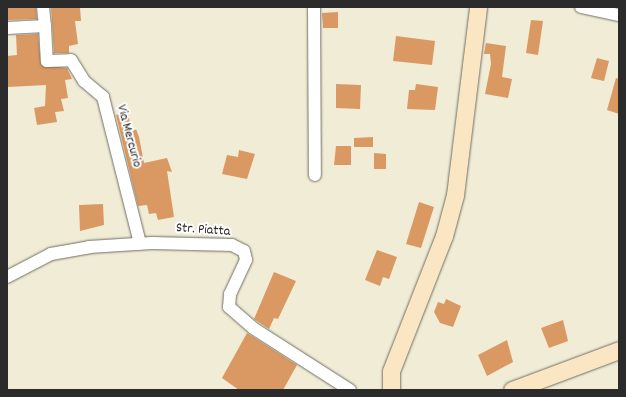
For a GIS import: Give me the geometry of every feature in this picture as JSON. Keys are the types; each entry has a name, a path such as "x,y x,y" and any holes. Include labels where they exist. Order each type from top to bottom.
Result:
{"main road":[{"path":"391,390 391,371 444,236 455,195 478,7"},
{"path":"512,390 619,350"}],"street":[{"name":"Via Mercurio","path":"43,7 47,61 72,60 84,81 103,97 140,244"},
{"path":"314,7 315,175"},
{"path":"581,7 619,15"},
{"path":"7,28 44,26"},
{"name":"Str. Piatta","path":"7,277 52,254 140,244 232,244 244,251 246,260 230,294 229,307 253,328 350,390"}],"building":[{"path":"7,7 36,7 37,19 7,20"},
{"path":"51,7 80,7 81,21 75,21 78,44 69,46 69,53 54,53"},
{"path":"338,12 338,28 323,28 322,13"},
{"path":"531,20 543,21 538,55 526,53"},
{"path":"38,34 41,65 67,68 72,79 65,80 68,98 61,99 64,111 55,112 57,122 37,125 34,108 45,106 46,85 8,87 7,56 17,55 16,35"},
{"path":"396,36 435,41 432,65 393,61"},
{"path":"486,43 506,46 502,77 512,79 508,98 485,94 491,64 490,54 484,54"},
{"path":"597,58 609,61 604,81 591,78"},
{"path":"616,78 619,79 619,114 607,110"},
{"path":"336,84 361,85 360,109 336,108"},
{"path":"416,84 438,87 435,110 407,109 409,90 415,90"},
{"path":"128,112 131,130 136,129 139,137 144,163 167,158 172,172 167,171 174,217 158,220 156,213 149,214 147,205 138,206 116,115"},
{"path":"373,137 373,147 354,147 354,138"},
{"path":"336,146 351,146 351,165 334,165"},
{"path":"239,150 255,154 247,179 222,174 227,155 238,157"},
{"path":"374,153 386,154 386,169 374,169"},
{"path":"419,202 434,207 421,248 406,244"},
{"path":"103,204 104,225 80,231 79,205"},
{"path":"377,250 397,257 389,279 383,277 380,286 365,280"},
{"path":"274,272 296,281 278,319 274,318 269,329 254,319"},
{"path":"446,299 461,306 453,327 440,323 434,312 438,302 444,304"},
{"path":"563,320 568,341 549,348 541,328"},
{"path":"247,333 297,365 283,390 239,390 222,378"},
{"path":"507,340 513,362 487,376 478,355"}]}
